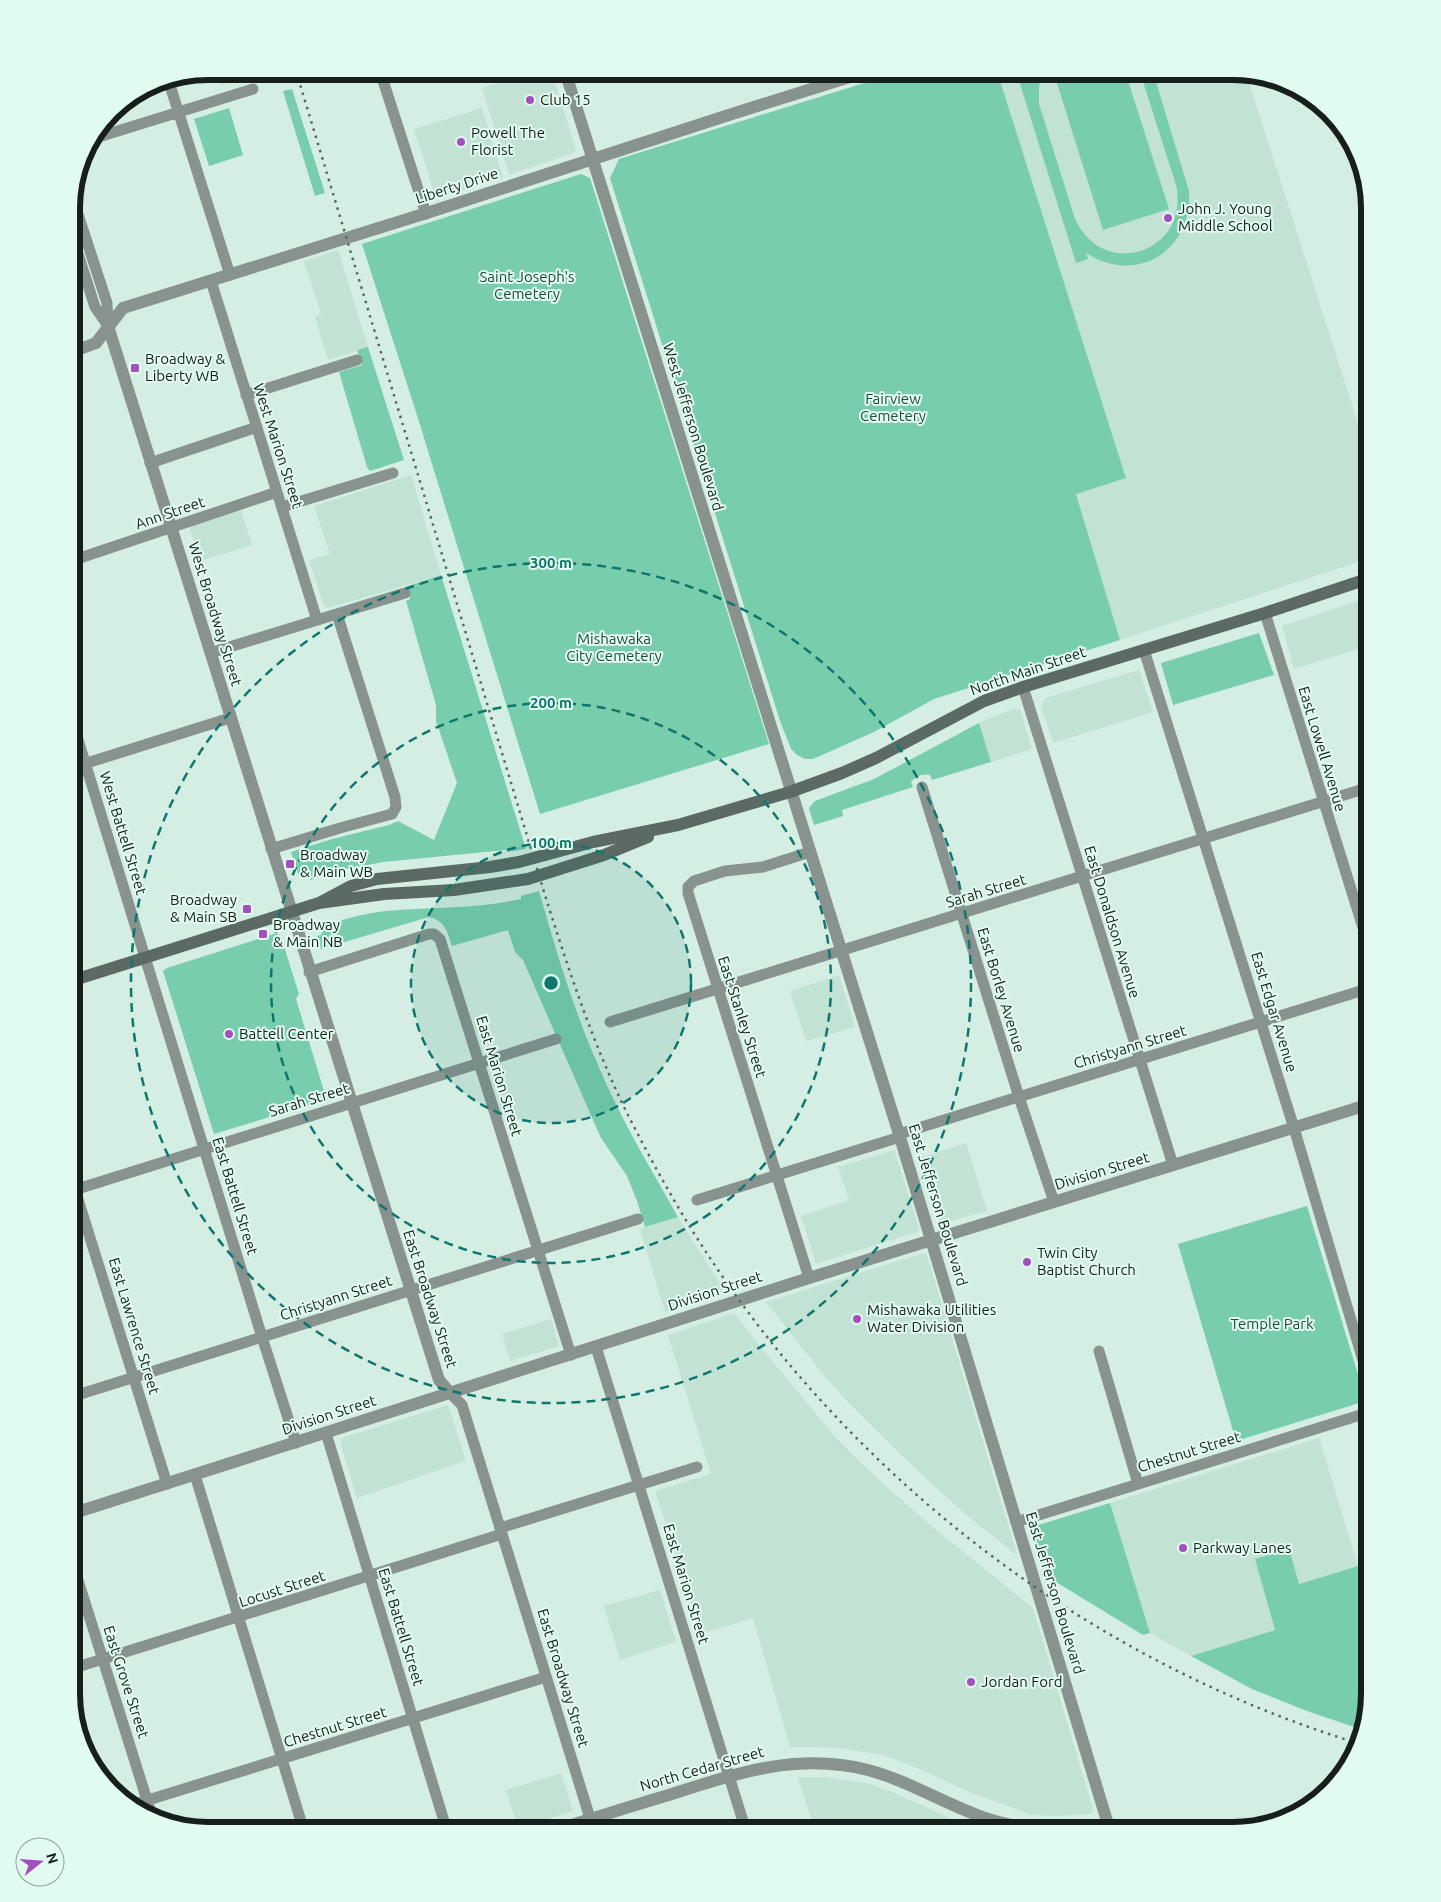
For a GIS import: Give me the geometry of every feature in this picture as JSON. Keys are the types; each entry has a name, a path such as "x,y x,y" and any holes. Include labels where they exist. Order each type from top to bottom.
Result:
{"main road":[{"name":"North Main Street","path":"319,904 351,886 377,879 490,867 519,862 592,842 678,825 790,792 876,758 984,701 1361,581"},
{"name":"North Main Street","path":"80,977 319,904 384,894 454,890 528,879 604,855 678,825"}],"street":[{"path":"383,80 426,214"},
{"name":"West Jefferson Boulevard","path":"568,80 790,792"},
{"name":"Liberty Drive","path":"80,349 96,343 123,308 426,214 840,80"},
{"path":"170,86 230,275"},
{"path":"103,136 253,89"},
{"name":"West Broadway Street","path":"80,220 107,302 108,326 291,912"},
{"name":"West Broadway Street","path":"80,261 94,307 108,326"},
{"name":"West Marion Street","path":"211,281 317,620"},
{"path":"246,395 358,360"},
{"path":"150,462 257,428"},
{"path":"282,507 393,472"},
{"name":"Ann Street","path":"80,558 277,492"},
{"path":"210,653 405,593"},
{"name":"East Lowell Avenue","path":"1265,613 1361,922"},
{"path":"271,849 340,828 384,818 392,814 396,807 390,780 338,614"},
{"name":"East Edgar Avenue","path":"1144,650 1294,1128 1361,1354"},
{"name":"East Donaldson Avenue","path":"1024,687 1173,1166"},
{"path":"80,766 230,718"},
{"name":"West Battell Street","path":"80,744 145,958"},
{"name":"East Borley Avenue","path":"922,787 1019,1097 1054,1202"},
{"name":"Sarah Street","path":"610,1022 1361,790"},
{"name":"East Jefferson Boulevard","path":"790,792 900,1136 1108,1822"},
{"name":"East Stanley Street","path":"809,1278 717,988 688,893 688,887 694,881 725,872 763,867 810,852"},
{"name":"East Broadway Street","path":"291,912 439,1380 462,1405 591,1822"},
{"name":"East Marion Street","path":"309,972 430,934 438,936 571,1355"},
{"name":"East Battell Street","path":"145,958 296,1443"},
{"name":"Christyann Street","path":"697,1200 1361,991"},
{"name":"Sarah Street","path":"80,1188 556,1039"},
{"name":"Division Street","path":"80,1511 809,1278 1361,1107"},
{"name":"East Lawrence Street","path":"80,1211 167,1484"},
{"name":"Christyann Street","path":"80,1394 638,1219"},
{"name":"East Marion Street","path":"596,1347 743,1822"},
{"path":"1099,1351 1138,1484"},
{"name":"Chestnut Street","path":"1016,1522 1361,1415"},
{"name":"East Battell Street","path":"326,1433 444,1822"},
{"name":"Locust Street","path":"80,1666 370,1577 501,1531 697,1467"},
{"path":"195,1475 301,1822"},
{"name":"East Grove Street","path":"80,1587 150,1808"},
{"name":"Chestnut Street","path":"141,1802 546,1677"},
{"name":"North Cedar Street","path":"600,1822 729,1776 783,1764 809,1762 852,1766 894,1778 976,1814 999,1822"}],"shaded area":[{"path":"220,80 237,80 221,85"},
{"path":"507,80 555,80 576,151 509,175 482,88"},
{"name":"John J. Young Middle School","path":"1000,80 1249,81 1361,433 1361,561 1120,640 1076,493 1126,477"},
{"path":"482,108 503,177 436,198 414,129"},
{"path":"338,250 368,347 328,360 315,317 321,314 304,261"},
{"path":"411,475 441,575 328,608 324,606 309,560 330,554 314,506"},
{"path":"241,510 252,545 200,561 189,526"},
{"path":"1361,600 1361,648 1294,669 1282,626"},
{"path":"1139,670 1153,712 1053,743 1041,706 1045,698"},
{"path":"1015,708 1020,710 1032,749 991,762 979,723"},
{"path":"839,975 855,1027 806,1041 790,991"},
{"path":"966,1143 987,1211 940,1224 919,1158"},
{"path":"894,1150 920,1231 816,1264 801,1216 849,1200 838,1167"},
{"path":"678,1217 726,1293 665,1312 640,1229"},
{"path":"924,1253 927,1255 1017,1555 969,1517 923,1476 849,1403 826,1378 766,1302"},
{"path":"734,1313 836,1438 880,1481 929,1524 1033,1608 1093,1809 1092,1813 1057,1816 1032,1815 972,1793 883,1755 845,1749 790,1747 753,1618 700,1634 655,1491 711,1474 668,1335"},
{"path":"551,1319 559,1346 510,1361 502,1334"},
{"path":"448,1405 466,1461 357,1498 340,1443 342,1438"},
{"path":"1319,1438 1358,1566 1265,1594 1275,1630 1191,1656 1150,1633 1110,1503"},
{"path":"660,1590 676,1642 620,1660 604,1606"},
{"path":"561,1773 573,1811 537,1822 516,1822 506,1790"},
{"path":"798,1777 822,1777 867,1783 959,1822 812,1822"}],"green space":[{"name":"Fairview Cemetery","path":"874,80 1000,80 1126,478 1076,494 1120,640 934,699 874,732 813,759 805,759 797,755 791,749 780,721 610,178 619,159"},
{"path":"1019,80 1041,80 1039,87 1039,104 1074,216 1086,236 1103,249 1122,253 1140,251 1157,243 1170,228 1177,209 1176,185 1143,80 1155,80 1189,191 1188,212 1182,230 1172,245 1158,256 1142,263 1124,266 1105,262 1086,253 1088,259 1076,263"},
{"path":"1066,80 1128,80 1169,209 1103,230 1057,83"},
{"path":"292,89 325,193 315,196 283,91"},
{"path":"229,108 243,155 209,166 194,119"},
{"name":"Mishawaka City Cemetery","path":"581,174 590,178 769,744 540,814 362,244"},
{"path":"368,347 404,460 370,471 367,467 339,372 362,365 357,350"},
{"path":"441,575 526,849 383,862 341,870 311,880 302,875 299,876 291,852 398,821 434,840 457,783 436,721 436,705 406,601 410,599 405,587"},
{"path":"1259,633 1274,675 1173,705 1161,663"},
{"path":"979,723 991,762 932,780 930,775 925,774 911,782 913,787 842,810 843,816 814,825 809,808 815,801 874,779"},
{"path":"539,891 566,979 589,1044 626,1123 678,1217 645,1227 627,1176 601,1138 523,960 515,952 508,930 452,946 442,924 429,917 321,949 317,936 321,935 325,925 348,918 386,911 487,905 521,899 521,896"},
{"path":"277,933 281,937 299,994 296,999 324,1091 332,1098 214,1134 163,971 167,968"},
{"name":"Temple Park","path":"1307,1206 1361,1384 1361,1403 1236,1441 1178,1244"},
{"path":"1110,1503 1150,1633 1143,1635 1046,1576 1031,1529 1032,1527"},
{"path":"1289,1549 1299,1584 1358,1566 1361,1576 1361,1694 1357,1728 1252,1689 1191,1656 1275,1630 1255,1559"}],"railway":[{"path":"299,80 544,892 572,978 616,1090 648,1154 689,1226 772,1344 840,1421 914,1492 993,1557 1078,1615 1167,1666 1261,1709 1352,1741"}],"place":[{"name":"Club 15","path":"530,100"},
{"name":"Powell The Florist","path":"461,142"},
{"name":"John J. Young Middle School","path":"1168,218"},
{"name":"Broadway & Liberty WB","path":"135,368"},
{"name":"Broadway & Main WB","path":"290,864"},
{"name":"Broadway & Main SB","path":"247,909"},
{"name":"Broadway & Main NB","path":"263,934"},
{"name":"Battell Center","path":"229,1034"},
{"name":"Twin City Baptist Church","path":"1027,1262"},
{"name":"Mishawaka Utilities Water Division","path":"857,1319"},
{"name":"Parkway Lanes","path":"1183,1548"},
{"name":"Jordan Ford","path":"971,1682"}],"park label":[{"name":"Saint Joseph's Cemetery","path":"527,286"}]}
